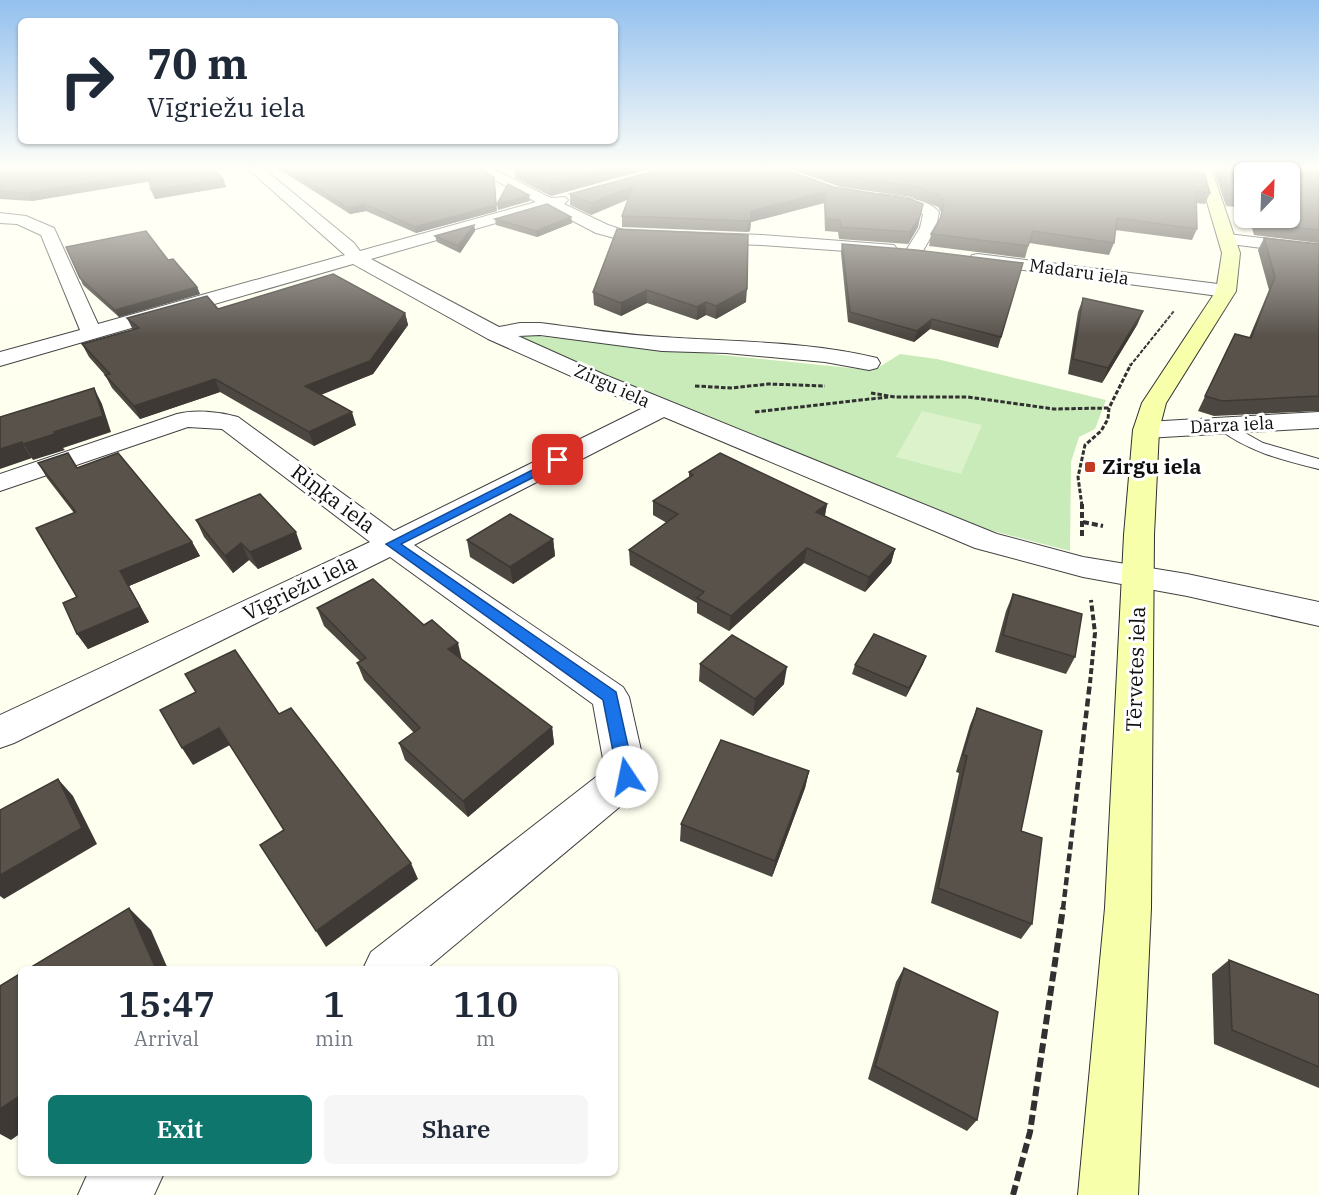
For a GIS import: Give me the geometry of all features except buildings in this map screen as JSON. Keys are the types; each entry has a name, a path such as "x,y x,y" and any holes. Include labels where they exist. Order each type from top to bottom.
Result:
{"main road":[{"name":"Tērvetes iela","path":"1108,1195 1128,908 1139,534 1146,430 1154,403 1210,289 1231,254 1221,224"}],"street":[{"path":"30,224 48,232 92,334"},
{"name":"Zirgu iela","path":"320,224 348,248 357,259 496,334 675,413 986,541 1083,567 1196,586 1319,614"},
{"path":"0,359 476,224"},
{"path":"592,224 622,235 762,240 937,254"},
{"path":"914,252 929,224"},
{"path":"1228,239 1319,250"},
{"name":"Madaru iela","path":"960,257 1210,289"},
{"path":"496,334 520,329 540,329 662,344 735,347 825,355 869,363"},
{"name":"Vīgriežu iela","path":"0,732 392,544 675,413"},
{"name":"Riņķa iela","path":"0,483 186,419 229,422 392,544 610,697 627,777 392,966"},
{"name":"Dārza iela","path":"1146,430 1319,420"},
{"path":"108,1195 131,1176"}],"lane":[{"path":"1224,426 1238,438 1264,450 1319,464"}],"path":[{"path":"1013,1195 1030,1131 1071,854 1095,633 1092,603 1081,551 1083,522 1078,477 1081,456 1085,445 1101,431 1108,419 1109,408 1131,364 1210,289"},
{"path":"687,386 732,388 768,384 825,386"},
{"path":"871,393 895,397"},
{"path":"675,413 895,397 968,397 1054,409 1109,408"},
{"path":"1083,522 1111,528"}],"green space":[{"path":"526,335 860,369 876,369 900,354 937,359 1106,400 1095,429 1079,437 1071,462 1070,551 970,525 519,340"},
{"path":"922,411 982,425 961,474 896,457"}],"place":[{"name":"Zirgu iela","path":"1090,467"}],"route":[{"path":"558,460 392,544 610,697 627,777"}]}
